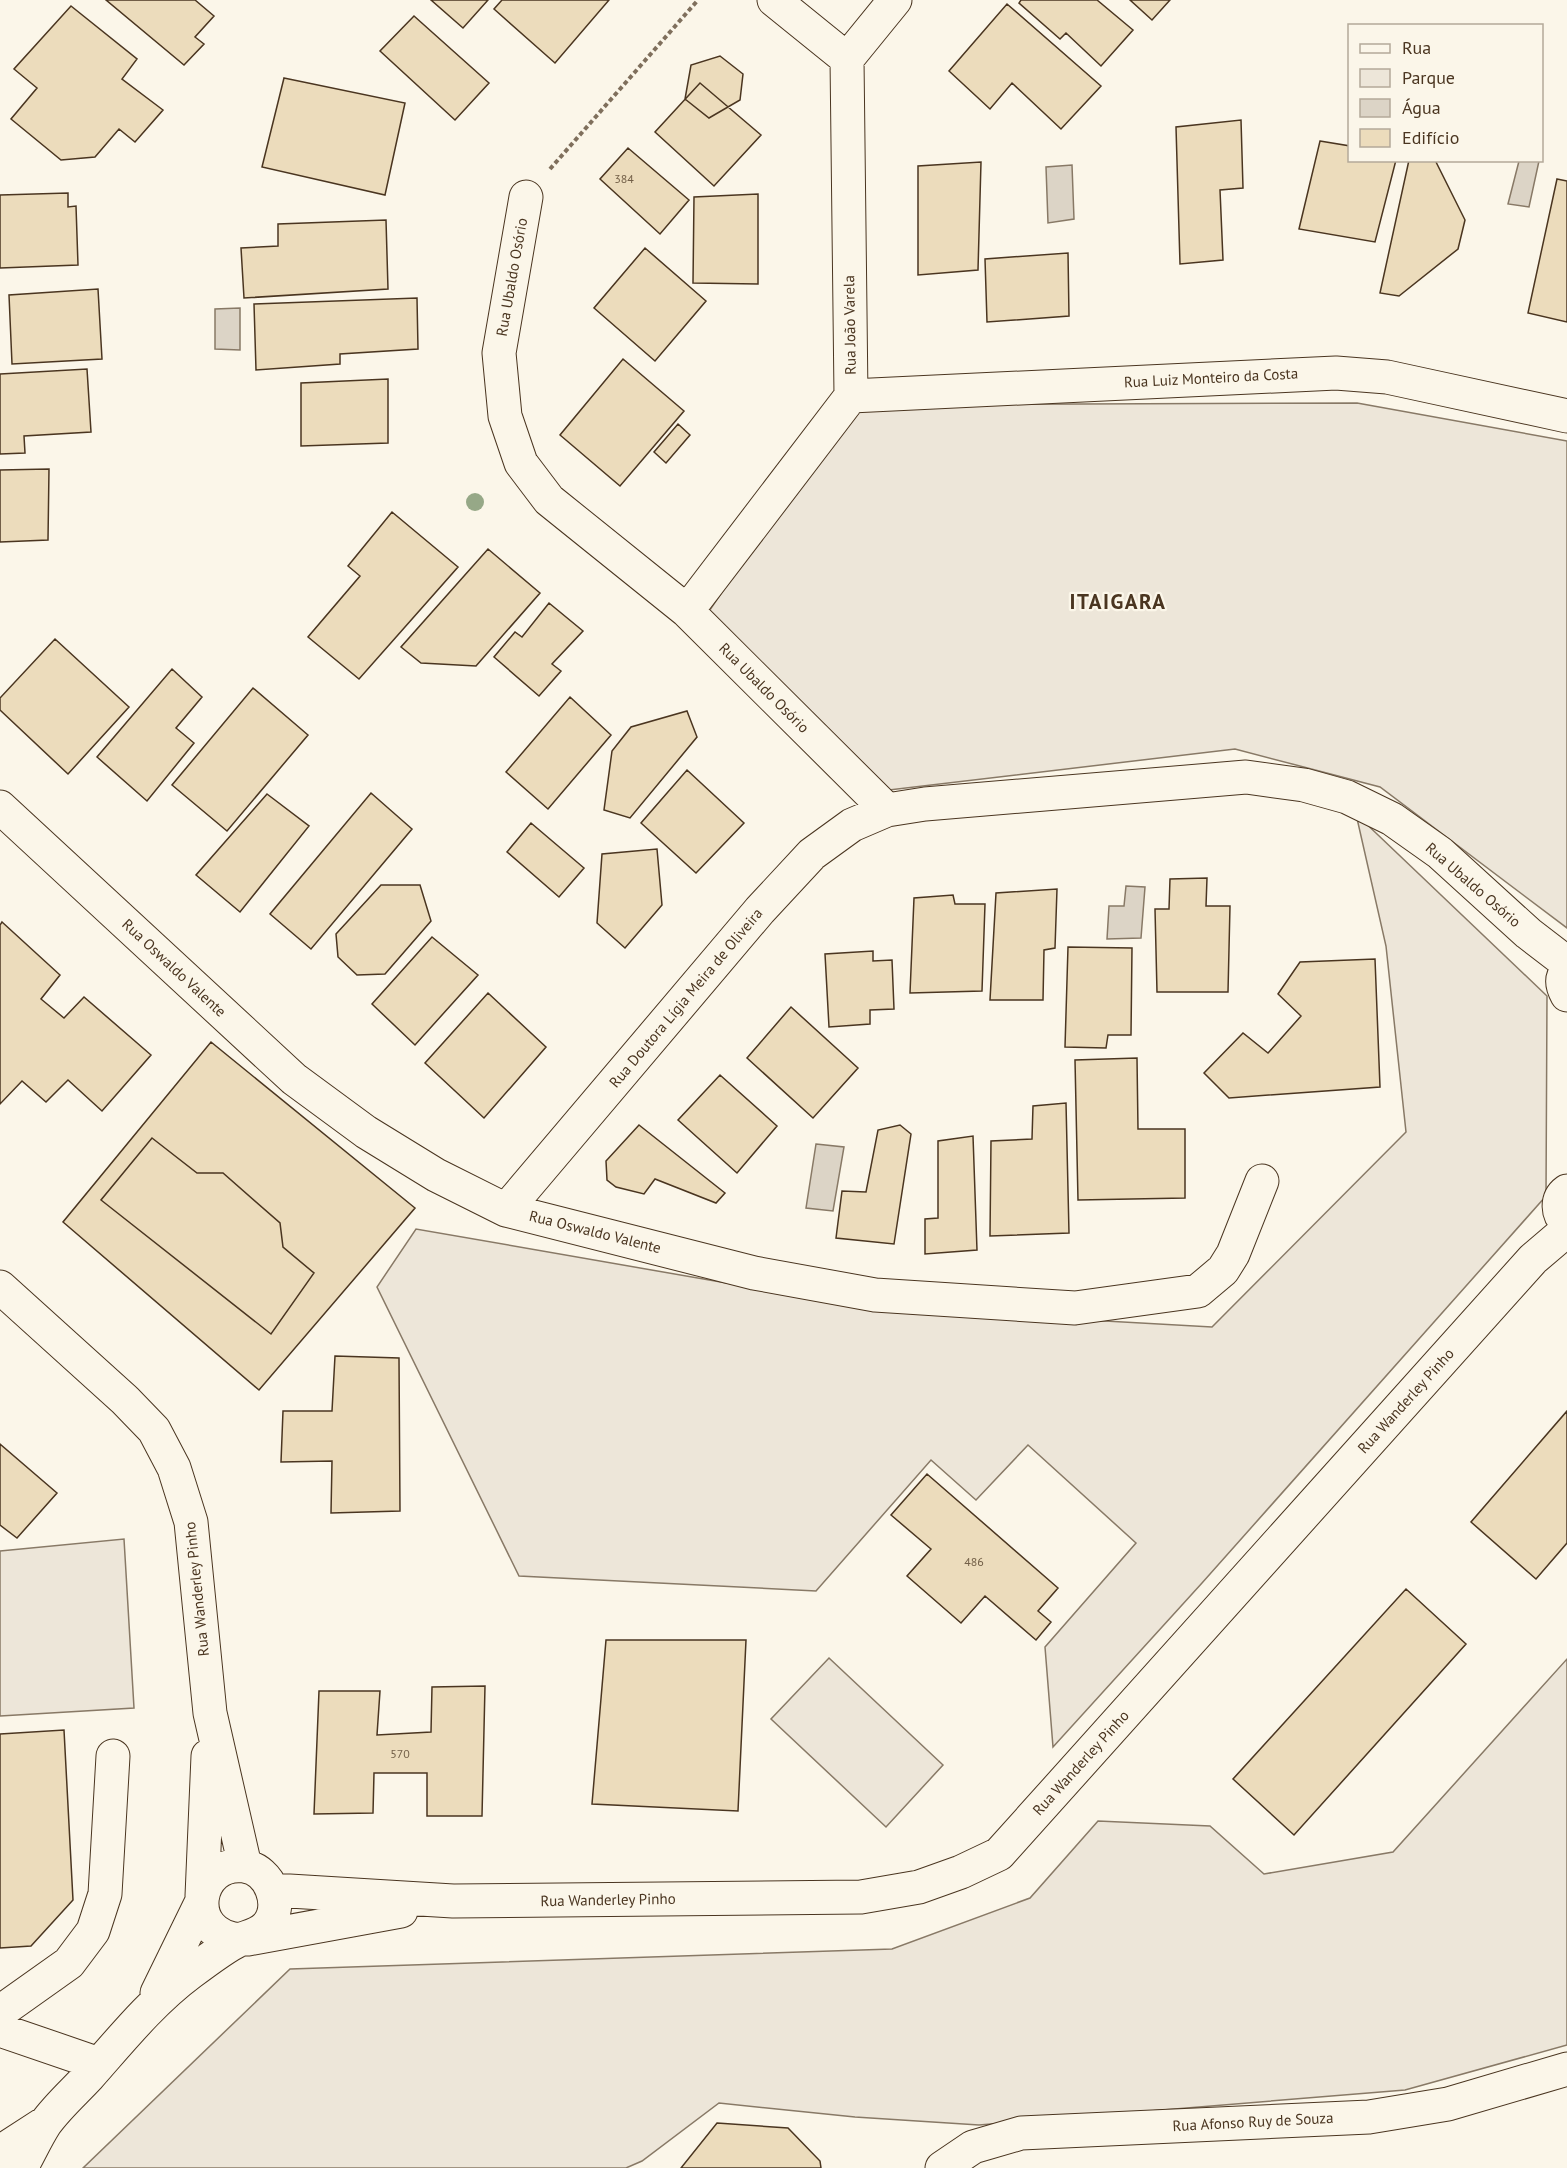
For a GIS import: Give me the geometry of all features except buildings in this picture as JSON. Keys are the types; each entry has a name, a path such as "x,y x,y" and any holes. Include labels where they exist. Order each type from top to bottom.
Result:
{"street":[{"path":"774,0 847,59 895,0"},
{"name":"Rua João Varela","path":"687,611 851,396 847,59"},
{"name":"Rua Ubaldo Osório","path":"526,197 500,353 505,416 521,463 549,500 687,611 887,810 925,804 1246,777 1304,785 1347,797 1392,819 1440,853 1528,933 1566,976"},
{"name":"Rua Luiz Monteiro da Costa","path":"851,396 1336,373 1387,377 1567,416"},
{"name":"Rua Oswaldo Valente","path":"0,807 294,1079 376,1138 436,1175 506,1210 754,1273 875,1295 1075,1308 1198,1291 1223,1270 1233,1254 1262,1182"},
{"name":"Rua Doutora Lígia Meira de Oliveira","path":"506,1210 760,910 812,854 852,825 887,810"},
{"name":"Rua Wanderley Pinho","path":"273,1890 453,1901 861,1897 919,1887 961,1872 999,1854 1533,1259 1566,1215"},
{"name":"Rua Wanderley Pinho","path":"0,1287 125,1400 154,1430 174,1468 191,1522 210,1713 245,1866"},
{"name":"Rua Wanderley Pinho","path":"202,1900 210,1713"},
{"path":"0,2012 69,1963 93,1931 105,1894 113,1756"},
{"path":"21,2168 46,2123 149,2009 189,1974 243,1939 258,1934 267,1926 273,1915 275,1902 273,1890 256,1870 245,1866 231,1867 218,1873 207,1883 202,1900 149,2009"},
{"path":"202,1900 203,1915 218,1934 228,1939 243,1939"},
{"name":"Rua Wanderley Pinho","path":"243,1939 453,1901"},
{"path":"0,2031 99,2064"},
{"name":"Rua Afonso Ruy de Souza","path":"942,2168 974,2146 1021,2133 1369,2117 1448,2104 1567,2069"},
{"path":"0,2152 46,2123"}],"path":[{"name":"Rua Ubaldo Osório","path":"526,197 698,0"}],"green space":[{"path":"1357,403 1567,441 1567,928 1380,787 1235,749 889,790 699,626 849,405"},
{"path":"1356,814 1547,996 1546,1196 1053,1747 1045,1647 1136,1543 1028,1445 976,1500 931,1460 816,1591 519,1576 377,1287 416,1229 870,1308 1212,1327 1406,1132 1386,946"},
{"path":"124,1539 134,1708 0,1716 0,1551"},
{"path":"829,1658 943,1765 886,1827 771,1719"},
{"path":"1567,1659 1567,2045 1405,2090 979,2125 855,2117 719,2103 642,2161 626,2168 83,2168 290,1969 892,1949 1030,1898 1098,1821 1210,1826 1264,1874 1393,1852"}],"water":[{"path":"1519,162 1539,162 1529,207 1508,204"},
{"path":"1072,165 1074,219 1048,223 1046,167"},
{"path":"240,308 240,350 215,349 215,309"},
{"path":"1126,886 1145,887 1141,938 1107,939 1109,906 1124,906"},
{"path":"816,1144 844,1147 833,1211 806,1208"}],"district":[{"name":"ITAIGARA","path":"1118,602"}]}
